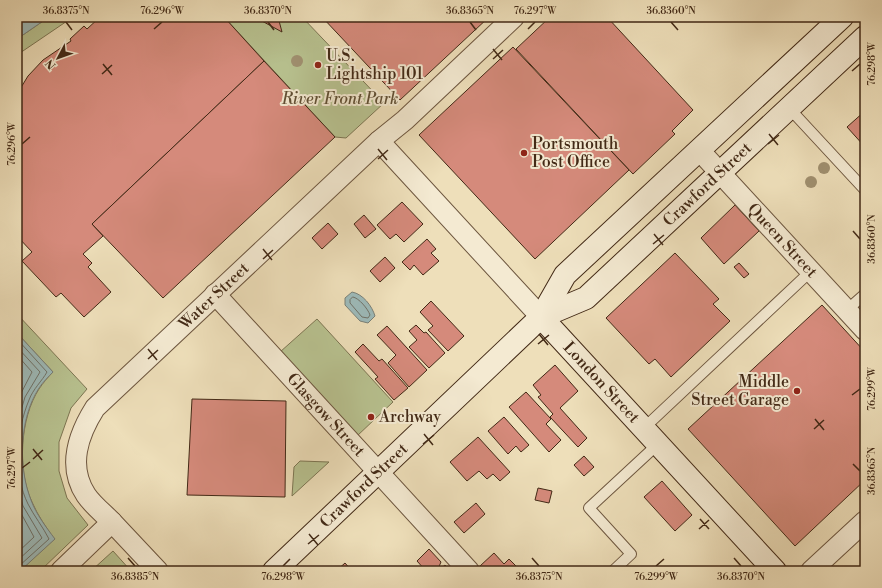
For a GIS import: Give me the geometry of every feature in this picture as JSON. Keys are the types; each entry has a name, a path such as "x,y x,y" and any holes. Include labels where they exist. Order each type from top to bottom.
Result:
{"main road":[{"name":"Crawford Street","path":"274,571 379,473 541,317 565,276 842,17"},
{"name":"Crawford Street","path":"541,317 586,298 865,37"},
{"name":"London Street","path":"541,317 775,571"}],"street":[{"name":"Water Street","path":"158,571 86,495 78,479 75,462 78,444 85,425 95,408 215,294 379,141 405,120 514,17"},
{"name":"London Street","path":"379,141 541,317"},
{"name":"Queen Street","path":"699,150 865,330"},
{"name":"Glasgow Street","path":"215,294 469,571"},
{"path":"811,571 865,521"},
{"path":"60,571 112,522"}],"lane":[{"path":"789,108 865,190"},
{"path":"644,428 811,272"},
{"path":"847,310 865,294"},
{"path":"613,571 631,554 589,508 658,444"}],"green space":[{"path":"49,17 73,17 17,55 17,39"},
{"name":"River Front Park","path":"224,17 302,17 384,103 346,138 335,137"},
{"path":"17,314 87,389 71,408 59,442 59,471 67,498 88,525 40,571 20,571 54,539 37,512 27,489 23,460 24,429 33,401 41,387 53,372 17,333"},
{"path":"317,319 393,402 357,436 280,352"},
{"path":"300,461 329,462 292,496 294,467"},
{"path":"113,551 131,571 91,571"}],"water":[{"path":"17,17 49,17 17,39"},
{"path":"352,292 360,295 372,308 375,316 368,323 360,321 345,305 345,298"},
{"path":"17,333 53,372 39,388 32,400 27,414 24,428 23,458 24,473 31,500 38,515 55,539 20,571 17,571"}],"building":[{"path":"100,17 125,17 128,20 132,17 224,17 264,61 92,224 103,236 83,254 92,263 88,267 111,292 84,317 61,293 56,297 22,261 32,252 17,236 17,94 28,76 43,60 71,41 70,39 84,26 87,29"},
{"path":"258,17 278,17 282,32 262,21"},
{"path":"322,17 489,17 400,100"},
{"path":"550,17 607,17 693,110 672,131 675,134 633,174 516,49"},
{"name":"Portsmouth Post Office","path":"513,47 629,170 535,259 419,135"},
{"path":"264,61 335,137 163,298 92,224"},
{"path":"865,111 865,147 847,127"},
{"path":"402,202 423,224 404,242 396,234 390,239 377,225"},
{"path":"735,205 759,231 724,264 701,238"},
{"path":"364,215 376,229 365,238 354,224"},
{"path":"328,223 338,234 322,249 312,238"},
{"path":"427,239 436,249 431,253 439,261 423,275 414,265 410,270 402,262"},
{"path":"675,253 719,299 713,304 730,321 671,377 655,359 649,364 606,318"},
{"path":"385,257 395,268 380,282 370,271"},
{"path":"739,263 749,274 744,278 734,267"},
{"path":"431,301 464,336 448,351 428,330 433,326 420,312"},
{"name":"Middle Street Garage","path":"822,305 865,352 865,480 795,546 688,429"},
{"path":"416,325 424,333 426,332 445,353 429,368 409,347 417,340 409,331"},
{"path":"387,326 427,370 409,387 388,363 396,355 377,335"},
{"path":"363,344 379,361 382,359 408,388 394,400 375,379 378,377 355,352"},
{"path":"555,365 578,391 560,408 587,438 578,447 550,417 553,414 538,397 541,395 533,385"},
{"path":"526,392 551,419 546,424 561,440 549,452 509,407"},
{"path":"192,399 286,401 285,497 187,495"},
{"path":"504,417 529,445 521,452 516,446 508,454 488,431"},
{"path":"478,437 510,472 500,481 493,474 487,479 479,471 467,481 450,462"},
{"path":"584,456 594,467 584,476 574,465"},
{"path":"662,481 692,515 675,531 644,497"},
{"path":"538,488 552,491 549,503 535,500"},
{"path":"476,503 485,514 464,533 454,522"},
{"path":"429,549 441,562 437,571 426,571 417,561"},
{"path":"494,553 504,564 509,559 521,571 485,571 480,566"},
{"path":"345,563 352,571 336,571"},
{"path":"865,563 865,571 857,571"},
{"path":"445,565 451,571 438,571"}],"place":[{"name":"U.S. Lightship 101","path":"318,65"},
{"name":"Portsmouth Post Office","path":"524,153"},
{"name":"Middle Street Garage","path":"797,391"},
{"name":"Archway","path":"371,417"}]}
